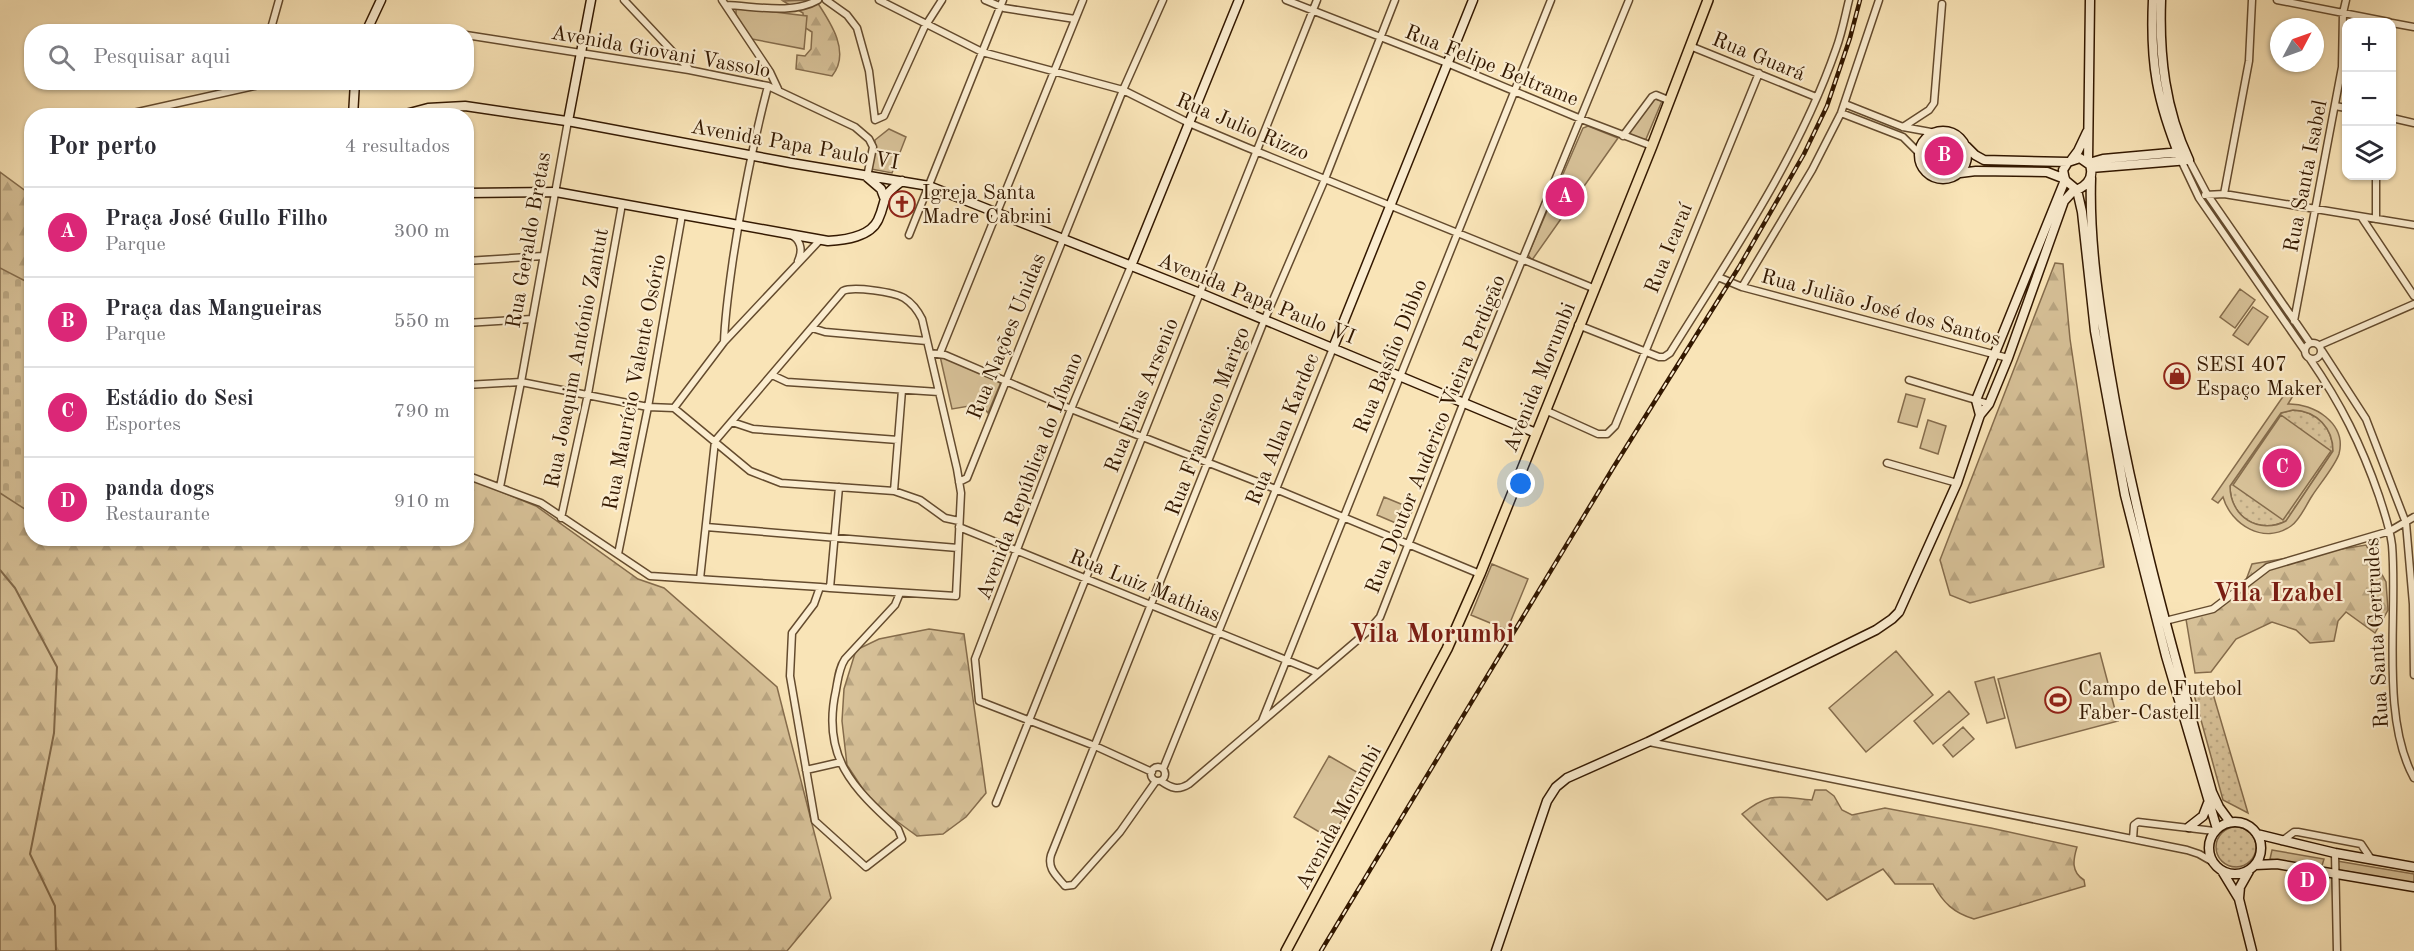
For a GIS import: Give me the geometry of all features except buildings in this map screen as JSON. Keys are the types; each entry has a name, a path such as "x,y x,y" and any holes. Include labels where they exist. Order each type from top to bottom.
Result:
{"main road":[{"name":"Avenida Morumbi","path":"1286,951 1438,667 1480,574 1578,325 1652,146 1706,0"}],"street":[{"path":"272,24 279,0"},
{"path":"370,24 381,0"},
{"name":"Rua Geraldo Bretas","path":"500,487 591,0"},
{"path":"624,0 689,70"},
{"path":"778,0 782,8"},
{"path":"826,0 847,15 857,28 869,71 875,120 884,116 924,28 942,0"},
{"name":"Rua Julio Rizzo","path":"879,0 982,52 1123,90 1189,123 1257,152 1457,231 1593,288"},
{"path":"985,0 1075,19"},
{"path":"939,353 1083,0"},
{"name":"Rua Nações Unidas","path":"959,482 967,478 1123,90 1163,0"},
{"path":"1131,266 1239,0"},
{"name":"Rua Felipe Beltrame","path":"1286,0 1652,146"},
{"name":"Rua Elias Arsenio","path":"996,803 1317,0"},
{"name":"Rua Francisco Marigo","path":"1159,781 1120,832 1071,886 1065,886 1052,870 1049,861 1051,855 1264,321 1325,179 1395,0"},
{"name":"Rua Allan Kardec","path":"1163,769 1278,490 1473,0"},
{"name":"Rua Basílio Dibbo","path":"1261,724 1551,0"},
{"name":"Rua Doutor Auderico Vieira Perdigão","path":"1159,781 1174,788 1186,787 1376,623 1629,0"},
{"path":"1578,325 1659,357 1667,356 1718,277 1780,171 1816,97 1837,46 1849,0"},
{"name":"Rua Julião José dos Santos","path":"1879,0 1841,113 1812,170 1742,287 2008,358"},
{"path":"2090,0 2089,123 2092,239 2104,339 2120,437 2164,621 2212,792 2230,822"},
{"path":"2153,0 2151,36 2157,92 2199,198 2306,355 2316,359 2321,348 2414,304"},
{"path":"2161,0 2160,52 2163,76 2183,156 2294,321 2310,343 2313,342 2321,348"},
{"path":"2224,194 2249,61 2252,0"},
{"path":"2277,0 2366,18"},
{"name":"Rua Santa Isabel","path":"2294,321 2342,68 2343,13 2346,0"},
{"path":"724,2 782,8 804,7 814,1"},
{"path":"724,2 770,72 777,89"},
{"path":"909,235 1002,3"},
{"path":"1903,127 1929,110 1934,103 1942,4"},
{"path":"2396,24 2414,27"},
{"name":"Avenida Giovani Vassolo","path":"474,36 689,70 777,89 863,132 873,147 867,177"},
{"name":"Rua Guará","path":"1690,46 1816,97"},
{"name":"Rua Icaraí","path":"1545,410 1598,434 1607,434 1615,426 1759,73"},
{"path":"724,342 724,320 737,224 768,86"},
{"path":"156,108 238,90"},
{"path":"353,108 354,90"},
{"path":"1623,136 1652,97 1656,95 1668,100"},
{"path":"1845,104 1903,127 1936,133"},
{"name":"Avenida Papa Paulo VI","path":"428,108 454,106 469,108"},
{"path":"2335,106 2342,107"},
{"name":"Avenida Papa Paulo VI","path":"474,109 568,121 867,177 929,186 1200,293 1536,433"},
{"path":"1841,113 1903,137 1920,154"},
{"path":"2396,119 2414,123"},
{"path":"1980,415 1976,400 2065,179 2063,170 2083,142 2089,123"},
{"path":"2090,168 2080,158 1984,160 1971,152 1953,133 1945,131 1924,140 1920,154 1920,163 1930,176 1945,180 1960,173 1976,171 2047,172 2065,179 2076,189 2081,206 2103,380 2125,495 2166,656 2215,830 2209,847 2213,862"},
{"path":"1960,173 1967,159 1964,144"},
{"path":"1496,951 1551,793 1568,778 1648,742 1876,630 1892,619 1904,603 1956,483 1980,415 1989,404 2008,358 2064,201 2076,189 2090,168 2103,159 2183,156"},
{"path":"867,177 881,189 884,196"},
{"path":"2376,180 2376,219"},
{"path":"474,193 556,192 819,241 840,240 867,231 878,220 884,196 902,181"},
{"path":"2199,198 2207,194 2224,194 2414,225"},
{"name":"Rua Joaquim António Zantut","path":"561,518 588,394 622,204"},
{"name":"Rua Maurício Valente Osório","path":"618,554 648,407 682,215"},
{"path":"2362,218 2414,296"},
{"path":"794,236 798,239 801,251 796,264"},
{"path":"474,385 521,382 648,407 674,408 724,342 819,241"},
{"path":"474,260 543,256"},
{"name":"Avenida República do Líbano","path":"1028,720 979,701 976,652 1018,551 1071,409 1131,266"},
{"path":"1718,277 1742,287"},
{"path":"474,478 541,503 650,576 956,596 959,482 920,315 905,298 853,288 843,291 715,441 700,579"},
{"path":"474,323 532,319"},
{"path":"812,328 825,333 927,341"},
{"path":"2305,351 2310,343"},
{"name":"Rua Santa Gertrudes","path":"2321,348 2366,419 2406,523 2414,604 2414,675"},
{"path":"930,352 939,353 1006,380 1071,409 1278,490 1343,519 1480,574"},
{"name":"Rua Santa Gertrudes","path":"2310,358 2342,409 2365,455 2390,531 2396,714 2402,752 2414,778"},
{"path":"772,375 787,382 939,392"},
{"path":"1909,380 1989,404"},
{"path":"894,491 902,390"},
{"name":"Rua Luiz Mathias","path":"674,408 750,471 764,478 781,483 894,491 920,500 945,518 1018,551 1318,673"},
{"path":"732,422 753,429 898,440"},
{"path":"1887,463 1956,483"},
{"path":"830,588 839,487"},
{"path":"2164,621 2213,609 2268,567 2390,531 2414,517"},
{"path":"706,527 958,548"},
{"path":"820,587 814,604 794,629 791,638 790,676 817,824 866,867 902,839 902,836 898,829 861,795 841,762 832,721 833,700 841,665 847,655 895,605 900,593"},
{"path":"1028,720 1095,746 1152,772"},
{"path":"1648,742 2187,850 2213,862 2239,898"},
{"path":"806,770 841,762"},
{"path":"1158,767 1163,769 1165,777 1159,781 1152,777 1152,772 1158,767"},
{"path":"2189,827 2203,816 2208,803"},
{"path":"2133,839 2134,825 2138,822 2215,830 2230,822 2245,824 2257,834 2282,842 2414,867"},
{"path":"2282,842 2294,832 2298,832 2361,844 2371,859"},
{"path":"2252,951 2239,898 2240,887 2261,850 2257,834"},
{"path":"2335,853 2337,951"},
{"path":"2220,869 2234,874 2252,867 2277,864 2414,887"}],"green space":[{"path":"783,1 817,2 837,38 840,58 832,76 796,69 797,55 805,56 811,49 812,32 804,27 803,13"},
{"path":"736,9 807,16 804,49 752,39 736,17"},
{"path":"1655,99 1662,101 1646,139 1642,140 1626,133"},
{"path":"1588,126 1618,138 1532,260 1528,255 1583,128"},
{"path":"889,129 906,137 892,173 871,169 875,140"},
{"path":"1944,138 1956,143 1961,155 1956,167 1944,172 1932,167 1927,155 1932,143"},
{"path":"0,172 24,190 24,546 474,546 474,481 536,506 638,579 664,588 777,687 831,898 787,951 0,951"},
{"path":"2207,200 2292,321 2289,323 2205,204"},
{"path":"2055,263 2063,264 2070,339 2104,567 1970,603 1950,595 1940,560"},
{"path":"0,268 24,280 24,508 0,493"},
{"path":"2240,289 2255,300 2235,328 2220,317"},
{"path":"2253,307 2268,317 2248,345 2233,335"},
{"path":"940,356 1001,382 988,413 981,404 952,409"},
{"path":"2291,385 2297,389 2288,404 2317,411 2333,424 2340,443 2337,459 2291,526 2281,531 2260,533 2250,529 2233,516 2223,497 2218,503 2212,499","holes":["2293,410 2316,417 2327,428 2333,451 2286,521 2276,525 2256,524 2248,520 2235,507 2230,486 2281,413"]},
{"path":"1906,394 1925,399 1917,427 1898,422"},
{"path":"2293,410 2302,411 2322,422 2330,435 2333,451 2286,521 2266,526 2256,524 2248,520 2235,507 2230,486 2281,413"},
{"path":"2281,415 2331,451 2283,520 2233,485"},
{"path":"1928,420 1946,426 1938,454 1920,448"},
{"path":"1384,497 1413,509 1405,527 1377,515"},
{"path":"2366,545 2386,582 2388,610 2375,633 2346,612 2338,621 2334,641 2310,643 2296,630 2272,622 2236,639 2211,672 2195,673 2185,613 2212,608 2246,580 2252,564"},
{"path":"1492,564 1528,579 1507,630 1471,615"},
{"path":"929,629 964,634 986,793 966,817 943,834 917,836 872,803 847,765 842,721 844,689 856,650 879,639"},
{"path":"1896,651 1933,695 1866,752 1829,708"},
{"name":"Campo de Futebol Faber-Castell","path":"2100,653 2118,721 2016,748 1998,679"},
{"path":"1994,677 2005,718 1987,723 1975,682"},
{"path":"2211,687 2248,813 2223,800 2193,691"},
{"path":"1949,691 1969,714 1933,744 1914,721"},
{"path":"1963,727 1974,739 1953,757 1943,745"},
{"path":"1329,756 1367,778 1331,839 1294,817"},
{"path":"1815,790 1826,790 1834,796 1842,810 1852,815 1885,808 2077,847 2074,865 2077,873 2084,880 2085,886 1974,919 1950,906 1933,884 1895,884 1883,869 1827,900 1742,814 1760,802 1775,797 1812,800"},
{"path":"2236,827 2244,828 2250,833 2255,839 2255,855 2250,861 2244,866 2236,867 2228,866 2222,861 2217,855 2216,847 2217,839 2222,833 2228,828"},
{"path":"2272,850 2324,859 2321,869 2270,859"},
{"path":"2337,861 2414,874 2414,883 2339,870"}],"waterway":[{"path":"0,570 15,588 57,667 54,733 30,854 55,906 56,951"}],"railway":[{"path":"1321,951 1613,468 1739,267 1804,154 1827,106 1860,0"}],"place":[{"name":"Praça das Mangueiras","path":"1944,156"},
{"name":"Praça José Gullo Filho","path":"1565,197"},
{"name":"Igreja Santa Madre Cabrini","path":"902,204"},
{"name":"SESI 407 Espaço Maker","path":"2177,376"},
{"name":"Estádio do Sesi","path":"2282,468"},
{"name":"Campo de Futebol Faber-Castell","path":"2058,700"},
{"name":"panda dogs","path":"2307,882"}],"district":[{"name":"Vila Izabel","path":"2278,592"},
{"name":"Vila Morumbi","path":"1432,633"}]}
